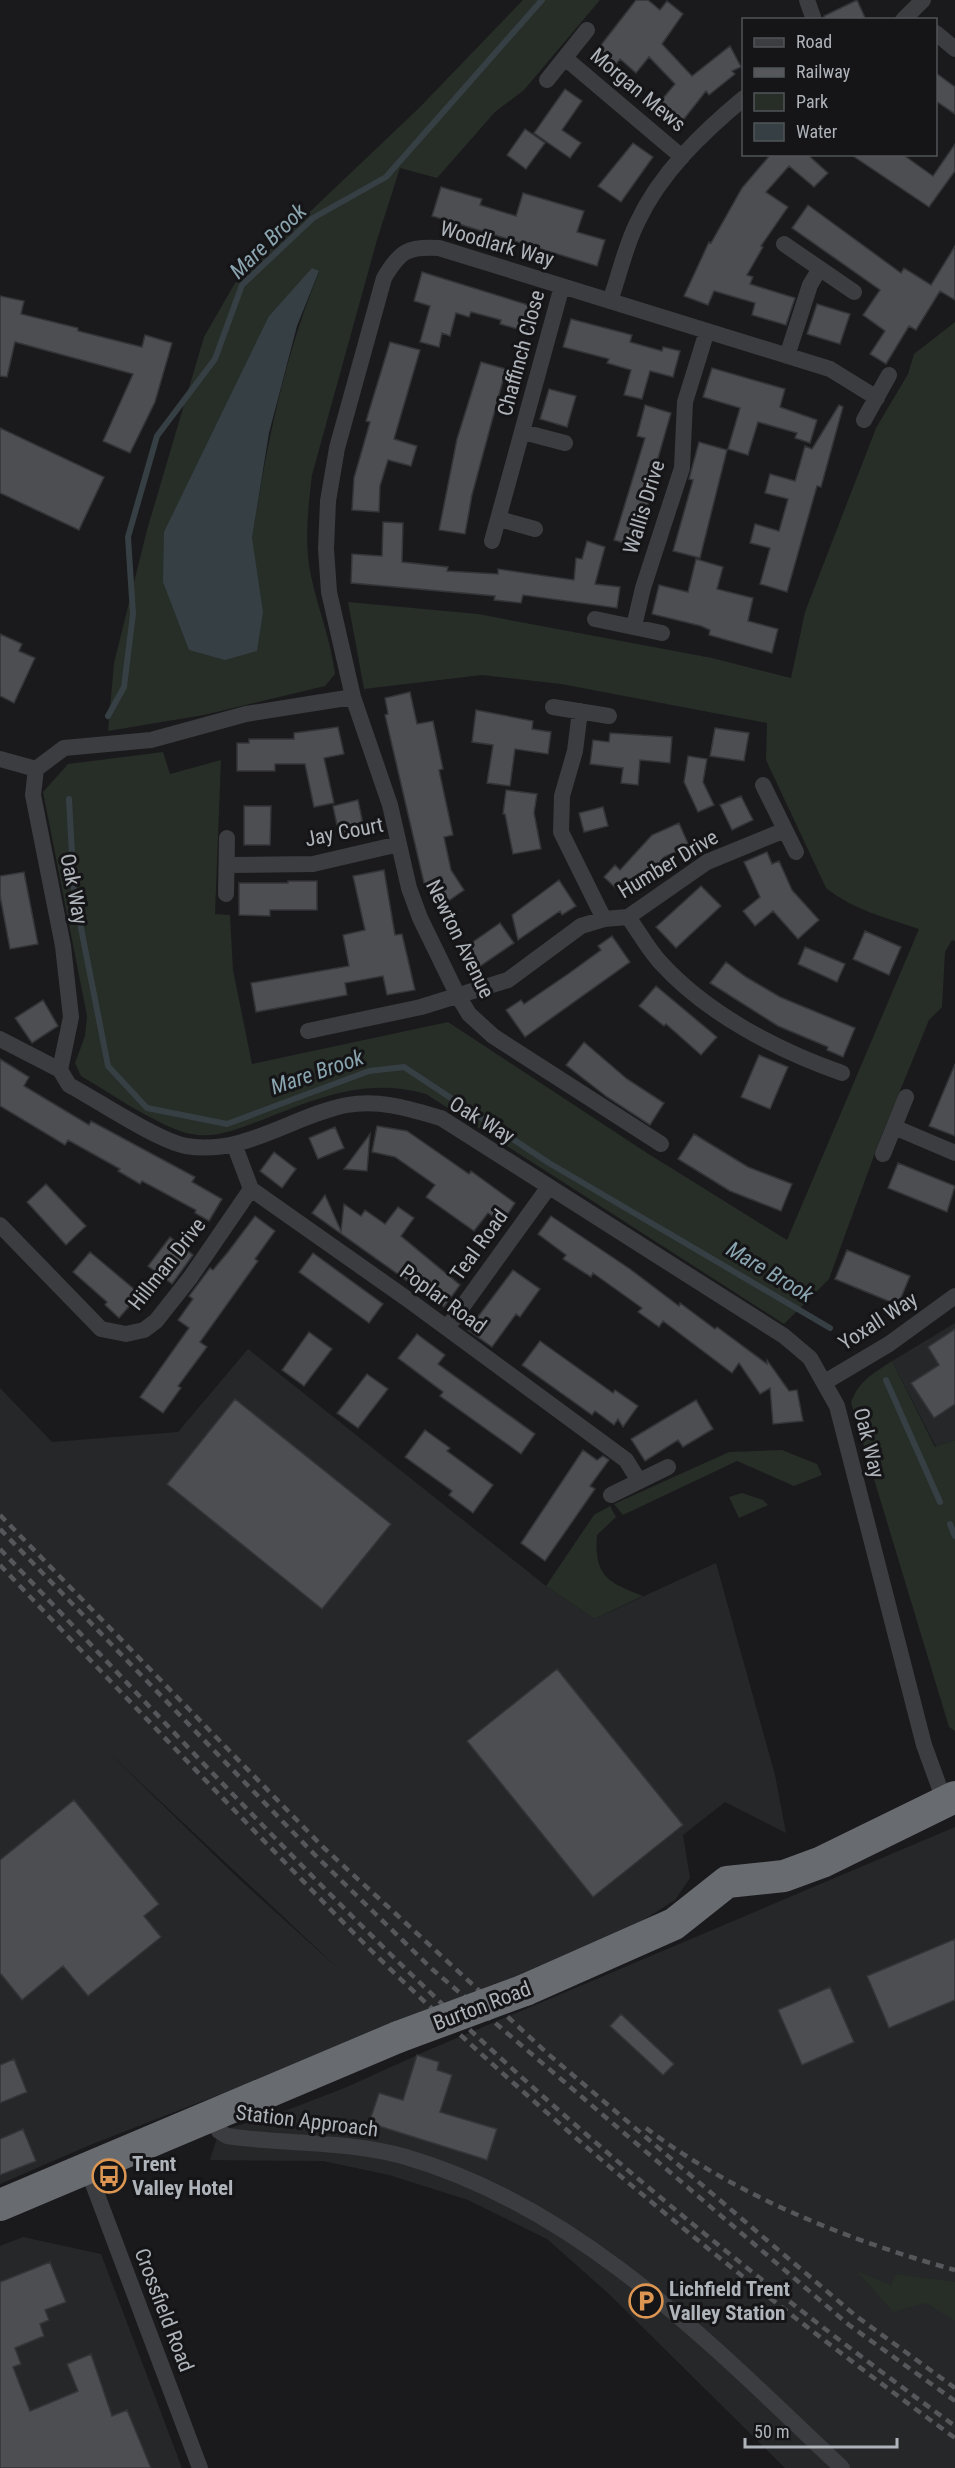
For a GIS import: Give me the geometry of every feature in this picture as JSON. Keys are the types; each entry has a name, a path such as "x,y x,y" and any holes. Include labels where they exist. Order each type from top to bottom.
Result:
{"highway":[{"name":"Burton Road","path":"0,2205 398,2037 525,1990 674,1924 727,1882 784,1876 822,1862 949,1798"}],"street":[{"path":"807,0 813,18"},
{"path":"911,18 923,0"},
{"name":"Morgan Mews","path":"547,80 586,30"},
{"path":"937,34 955,48"},
{"name":"Morgan Mews","path":"566,58 682,157"},
{"path":"610,301 636,223 658,187 715,122 742,100"},
{"path":"784,244 854,292"},
{"name":"Woodlark Way","path":"353,697 329,592 326,549 328,501 337,448 384,278 394,260 405,250 420,247 439,248 830,369 876,398"},
{"path":"787,356 810,285 819,270"},
{"name":"Chaffinch Close","path":"492,541 562,286"},
{"name":"Wallis Drive","path":"634,626 643,588 682,468 685,402 707,331"},
{"path":"864,420 890,375"},
{"name":"Chaffinch Close","path":"523,432 565,443"},
{"path":"499,519 535,529"},
{"path":"595,619 662,633"},
{"path":"0,759 36,769 64,748 151,740 246,714 353,697"},
{"name":"Newton Avenue","path":"353,697 390,805 409,888 420,918 469,1014 493,1036 661,1144"},
{"path":"553,707 609,716"},
{"path":"580,711 575,751 562,796 561,832 604,919"},
{"name":"Oak Way","path":"36,769 33,795 63,946 72,1017 60,1070 69,1085 170,1140 198,1147 234,1144 347,1105 392,1104 441,1118 784,1336 810,1358 837,1406 924,1745 949,1798"},
{"path":"763,785 796,852"},
{"name":"Humber Drive","path":"308,1031 421,1007 508,980 581,926 604,919 628,917 706,862 785,830"},
{"path":"226,894 227,838"},
{"name":"Jay Court","path":"226,865 314,864 399,844"},
{"path":"628,917 660,962 695,994 742,1027 812,1062 842,1073"},
{"path":"0,1039 60,1070"},
{"path":"883,1154 906,1097"},
{"path":"894,1127 955,1153"},
{"path":"234,1144 251,1189"},
{"name":"Teal Road","path":"447,1328 548,1188"},
{"name":"Hillman Drive","path":"0,1225 101,1329 126,1334 144,1330 156,1321 190,1278 251,1189"},
{"name":"Poplar Road","path":"251,1189 447,1328 626,1460 639,1481"},
{"name":"Yoxall Way","path":"825,1382 889,1344 955,1296"},
{"path":"610,1495 668,1467"},
{"name":"Station Approach","path":"212,2116 219,2131 226,2136 332,2142 405,2157 470,2179 548,2218 597,2252 725,2358 842,2468"},
{"name":"Crossfield Road","path":"87,2168 200,2468"}],"shaded area":[{"path":"955,1323 955,1440 936,1447 892,1361"},
{"path":"248,1349 546,1586 594,1619 716,1563 775,1775 786,1833 725,1802 683,1835 690,1878 675,1900 626,1931 398,2025 90,2145 0,2184 0,1388 52,1442 178,1432","holes":["108,1752 342,1972 237,1877"]},
{"path":"955,1827 955,2468 785,2468 609,2294 547,2239 468,2200 389,2175 323,2161 210,2160 219,2131 277,2114 347,2087 424,2052"},
{"path":"23,2237 101,2254 182,2468 0,2468 0,2246"}],"green space":[{"path":"523,0 600,0 524,90 495,112 437,178 400,168 377,240 312,475 307,526 309,564 331,649 335,674 325,686 204,715 108,731 114,663 147,530 204,337 235,283 419,108","holes":["313,269 319,272 286,370 252,538 269,316"]},
{"path":"955,322 955,941 952,940 945,952 942,1007 929,1020 879,1142 829,1279 784,1324 426,1094 404,1089 383,1088 342,1092 236,1129 218,1134 200,1135 164,1124 81,1076 75,1063 85,1036 87,1016 43,792 68,764 163,752 170,774 221,760 215,914 230,915 233,970 252,1064 448,1022 647,1153 787,1240 919,929 859,908 826,888 766,760 767,723 561,684 482,675 364,689 348,602 478,614 712,658 791,678 805,612 876,428 908,374 914,354"},
{"path":"892,1361 935,1447 955,1440 955,1731 949,1727 851,1403 862,1383"},
{"path":"782,1450 817,1464 822,1475 794,1486 737,1461 623,1515 614,1504 729,1452"},
{"path":"742,1493 763,1500 768,1505 739,1518 729,1497"},
{"path":"610,1506 616,1517 597,1535 598,1560 601,1569 612,1582 643,1596 594,1619 546,1586 594,1515"},
{"path":"857,2271 891,2285 896,2274 955,2282 955,2321 926,2303 893,2312"}],"water":[{"path":"312,268 319,271 297,326 269,433 252,538 263,612 257,651 225,660 189,650 163,582 164,532 269,316"}],"building":[{"path":"636,0 648,0 660,10 667,1 683,14 662,44 692,76 730,46 741,67 732,71 735,74 709,95 706,91 677,128 654,109 675,84 649,57 636,73 620,59 612,69 594,54"},
{"path":"857,0 865,18 824,18"},
{"path":"937,74 955,87 955,114 937,102"},
{"path":"565,89 582,101 562,130 581,143 570,158 534,133"},
{"path":"525,129 545,143 526,169 507,155"},
{"path":"633,143 653,157 621,202 598,186"},
{"path":"955,144 955,171 929,207 853,156 905,156 933,176"},
{"path":"769,156 809,156 828,173 814,187 789,166 766,192 788,207 761,246 763,247 747,275 753,277 750,284 795,298 786,325 752,315 755,303 714,291 708,305 684,296 709,242 711,243 742,188"},
{"path":"441,187 482,199 480,205 516,216 523,193 584,211 577,232 605,240 597,266 432,216"},
{"path":"808,205 901,273 904,268 931,285 955,246 955,300 940,291 916,330 909,326 886,364 870,354 885,331 863,315 880,290 792,228"},
{"path":"422,272 538,308 531,333 500,324 501,320 471,312 469,317 456,313 450,336 442,333 439,347 420,342 430,306 414,301"},
{"path":"0,296 24,301 21,314 78,328 78,331 142,347 145,335 172,343 155,402 130,453 103,441 133,374 15,342 7,377 0,376"},
{"path":"817,304 850,314 840,344 807,334"},
{"path":"571,319 632,335 630,342 662,351 663,347 680,351 673,377 650,371 642,399 624,395 631,370 607,363 609,359 563,347"},
{"path":"390,342 420,350 394,439 417,446 411,466 388,460 380,486 379,512 352,510 354,478 370,422 366,421"},
{"path":"481,362 506,369 472,495 465,534 439,530 457,439"},
{"path":"712,368 785,389 780,407 817,420 810,443 795,438 797,433 758,422 748,455 728,449 740,408 703,397"},
{"path":"549,389 576,396 567,427 540,419"},
{"path":"645,405 671,413 656,465 663,467 655,497 651,495 636,547 614,540 645,438 637,436"},
{"path":"839,405 843,407 821,487 817,486 787,592 760,584 770,548 750,543 755,524 779,531 788,499 765,493 770,474 795,481 805,446 812,449"},
{"path":"0,428 104,477 79,530 0,493"},
{"path":"699,442 727,450 700,558 673,551 693,480 689,479"},
{"path":"383,522 403,523 402,562 448,567 447,571 498,574 498,569 574,580 576,558 582,559 587,541 605,547 595,584 620,587 617,608 523,595 521,603 494,600 495,596 351,583 352,554 382,556"},
{"path":"696,559 723,567 717,589 753,598 748,621 778,629 772,653 709,635 710,630 701,626 652,614 659,585 688,592"},
{"path":"0,634 22,644 19,651 35,658 14,703 0,696"},
{"path":"410,692 417,724 433,721 443,769 439,770 453,835 444,837 451,870 464,890 440,907 424,883 385,715 388,714 385,698"},
{"path":"476,710 533,721 532,729 551,732 548,754 515,749 510,786 487,783 493,745 472,742"},
{"path":"338,727 344,754 324,758 334,803 314,807 305,764 275,764 275,771 237,771 237,743 249,743 249,739 294,739 294,733"},
{"path":"715,728 749,733 744,761 710,756"},
{"path":"610,733 672,737 670,763 640,760 638,785 621,783 623,768 590,764 593,740 609,742"},
{"path":"688,756 707,759 703,782 714,805 698,812 684,782"},
{"path":"506,790 537,794 534,813 541,849 513,854 505,814 503,814"},
{"path":"741,796 753,820 732,830 720,805"},
{"path":"358,800 364,829 339,835 333,806"},
{"path":"244,806 271,806 270,845 244,845"},
{"path":"603,807 608,826 584,832 579,813"},
{"path":"679,823 689,846 664,857 648,876 644,872 623,895 604,877 615,865 620,870 652,835"},
{"path":"767,852 772,864 779,861 792,890 819,920 798,939 773,911 755,926 743,911 760,897 744,862"},
{"path":"384,870 395,935 402,934 415,990 387,995 383,976 345,983 347,995 256,1012 251,983 349,966 343,935 365,930 353,876"},
{"path":"24,872 38,944 10,949 0,896 0,876"},
{"path":"559,880 576,906 562,915 560,911 518,940 512,915"},
{"path":"288,881 317,881 317,910 270,910 270,916 239,915 239,883 288,883"},
{"path":"701,886 721,906 676,948 656,927"},
{"path":"500,923 514,943 473,971 460,951"},
{"path":"865,931 901,947 889,975 853,959"},
{"path":"612,936 630,962 525,1037 506,1010 521,1000 524,1004 568,974 601,950 598,946"},
{"path":"805,947 845,964 837,982 798,964"},
{"path":"726,962 780,997 855,1028 843,1057 827,1050 828,1047 778,1026 710,983"},
{"path":"656,986 717,1037 701,1055 666,1024 664,1026 639,1006"},
{"path":"43,1000 58,1026 32,1043 15,1018"},
{"path":"584,1042 627,1079 664,1103 650,1125 607,1097 566,1065"},
{"path":"759,1055 788,1067 770,1109 741,1097"},
{"path":"0,1059 29,1077 24,1086 89,1125 91,1121 195,1177 192,1182 222,1199 209,1221 195,1213 196,1210 142,1181 140,1184 118,1171 120,1169 68,1140 65,1145 0,1106"},
{"path":"955,1064 955,1136 929,1126"},
{"path":"377,1126 407,1131 469,1174 471,1171 515,1203 502,1223 488,1213 474,1231 426,1197 435,1185 395,1157 372,1152"},
{"path":"335,1127 344,1148 318,1159 309,1138"},
{"path":"370,1134 367,1171 344,1169"},
{"path":"694,1134 748,1167 792,1184 781,1211 730,1191 678,1159"},
{"path":"274,1152 296,1169 282,1188 260,1171"},
{"path":"898,1163 955,1186 947,1212 888,1188"},
{"path":"46,1184 86,1226 66,1245 27,1202"},
{"path":"325,1195 341,1231 344,1204 361,1216 365,1210 385,1224 398,1207 414,1218 401,1236 460,1285 444,1307 312,1213"},
{"path":"255,1216 275,1231 255,1259 258,1261 200,1342 207,1347 178,1386 181,1388 163,1413 140,1397 189,1328 178,1320 193,1299 189,1296 210,1268 213,1270 228,1252"},
{"path":"551,1216 630,1269 679,1306 680,1303 715,1329 717,1327 767,1364 767,1360 789,1391 797,1390 803,1421 773,1424 770,1388 760,1394 739,1363 732,1373 663,1321 659,1327 638,1312 642,1308 593,1273 591,1277 563,1259 566,1255 538,1234"},
{"path":"170,1237 193,1255 172,1284 148,1266"},
{"path":"847,1250 910,1276 898,1305 835,1279"},
{"path":"90,1252 140,1294 119,1318 105,1305 107,1302 73,1272"},
{"path":"313,1253 383,1304 369,1323 299,1272"},
{"path":"513,1270 540,1289 520,1317 516,1314 492,1347 468,1330"},
{"path":"955,1329 955,1404 934,1418 911,1383 939,1365 928,1347"},
{"path":"309,1332 332,1349 304,1386 282,1370"},
{"path":"417,1334 445,1355 438,1364 535,1434 521,1454 440,1396 443,1392 398,1358"},
{"path":"540,1341 613,1393 615,1390 638,1406 623,1427 618,1419 614,1425 595,1411 592,1415 522,1365"},
{"path":"367,1374 388,1389 358,1428 337,1413"},
{"path":"235,1399 391,1524 322,1609 167,1484"},
{"path":"696,1400 713,1429 683,1447 678,1440 645,1461 631,1439"},
{"path":"425,1430 450,1448 447,1451 493,1485 473,1513 449,1495 452,1491 405,1457"},
{"path":"583,1450 597,1460 603,1456 609,1460 590,1486 595,1489 545,1561 521,1543"},
{"path":"557,1669 683,1825 593,1897 467,1741"},
{"path":"74,1800 159,1904 144,1916 161,1937 88,1996 63,1966 22,2000 0,1973 0,1860"},
{"path":"955,1939 955,2000 889,2028 867,1976"},
{"path":"830,1987 854,2042 802,2065 778,2010"},
{"path":"621,2014 674,2064 663,2075 610,2026"},
{"path":"417,2055 439,2062 437,2070 452,2075 440,2112 497,2129 487,2160 369,2123 379,2093 403,2100"},
{"path":"14,2059 27,2092 0,2103 0,2065"},
{"path":"23,2129 36,2161 0,2175 0,2139"},
{"path":"50,2262 66,2302 45,2310 49,2320 40,2324 44,2336 15,2348 21,2364 13,2367 30,2411 78,2391 67,2364 91,2354 112,2416 127,2410 151,2468 0,2468 0,2282"}],"waterway":[{"name":"Mare Brook","path":"108,716 124,687 133,614 128,537 157,436 215,359 242,285 313,218 386,177 542,0"},
{"name":"Mare Brook","path":"69,799 74,892 108,1066 147,1108 227,1124 369,1071 404,1067 549,1163 830,1328"},
{"name":"Mare Brook","path":"886,1380 940,1502"},
{"name":"Mare Brook","path":"950,1524 955,1536"}],"railway":[{"path":"0,1515 323,1847 547,2053 856,2316 955,2388"},
{"path":"0,1529 315,1855 432,1969 849,2325 955,2401"},
{"path":"0,1549 308,1872 413,1976 542,2096 745,2266 955,2426"},
{"path":"0,1565 336,1915 473,2047 606,2164 743,2277 955,2438"},
{"path":"646,2128 717,2175 794,2213 874,2245 955,2270"}],"place":[{"name":"Trent Valley Hotel","path":"109,2176"},
{"name":"Lichfield Trent Valley Station","path":"646,2301"}]}
